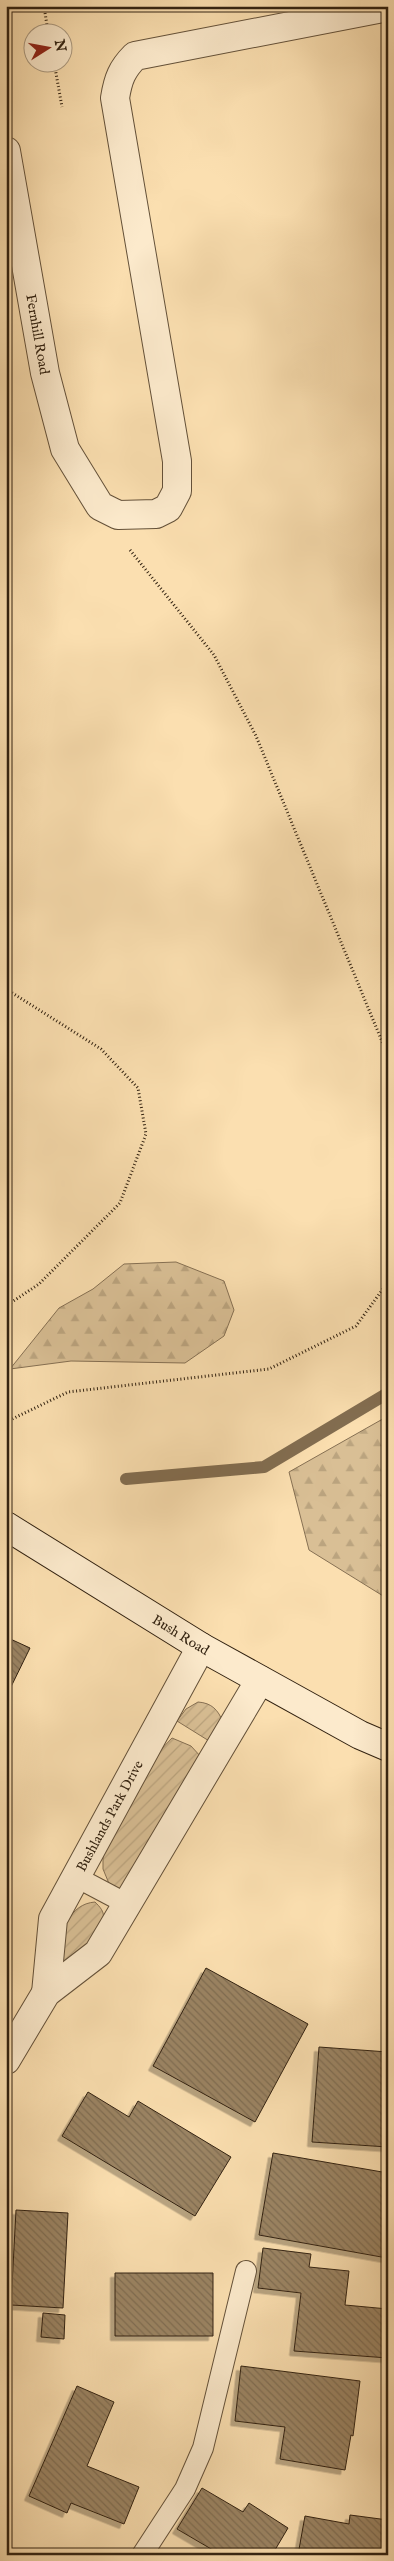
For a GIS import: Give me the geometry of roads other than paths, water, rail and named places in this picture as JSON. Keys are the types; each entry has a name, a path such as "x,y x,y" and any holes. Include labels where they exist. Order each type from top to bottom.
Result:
{"street":[{"name":"Fernhill Road","path":"6,151 45,373 65,449 100,506 118,515 156,514 168,508 177,491 176,460 115,98 117,82 123,67 135,56 388,8"},
{"name":"Bush Road","path":"6,1526 201,1647 360,1735 388,1747"},
{"name":"Bushlands Park Drive","path":"46,1993 53,1919 201,1647"},
{"name":"Bushlands Park Drive","path":"6,2060 46,1993 98,1953 260,1680"},
{"name":"Bush Road","path":"360,1735 388,1755"}],"lane":[{"path":"76,1877 127,1904"},
{"path":"142,2555 185,2489 204,2448 246,2270"}],"waterway":[{"path":"126,1479 264,1467 388,1393"}]}
